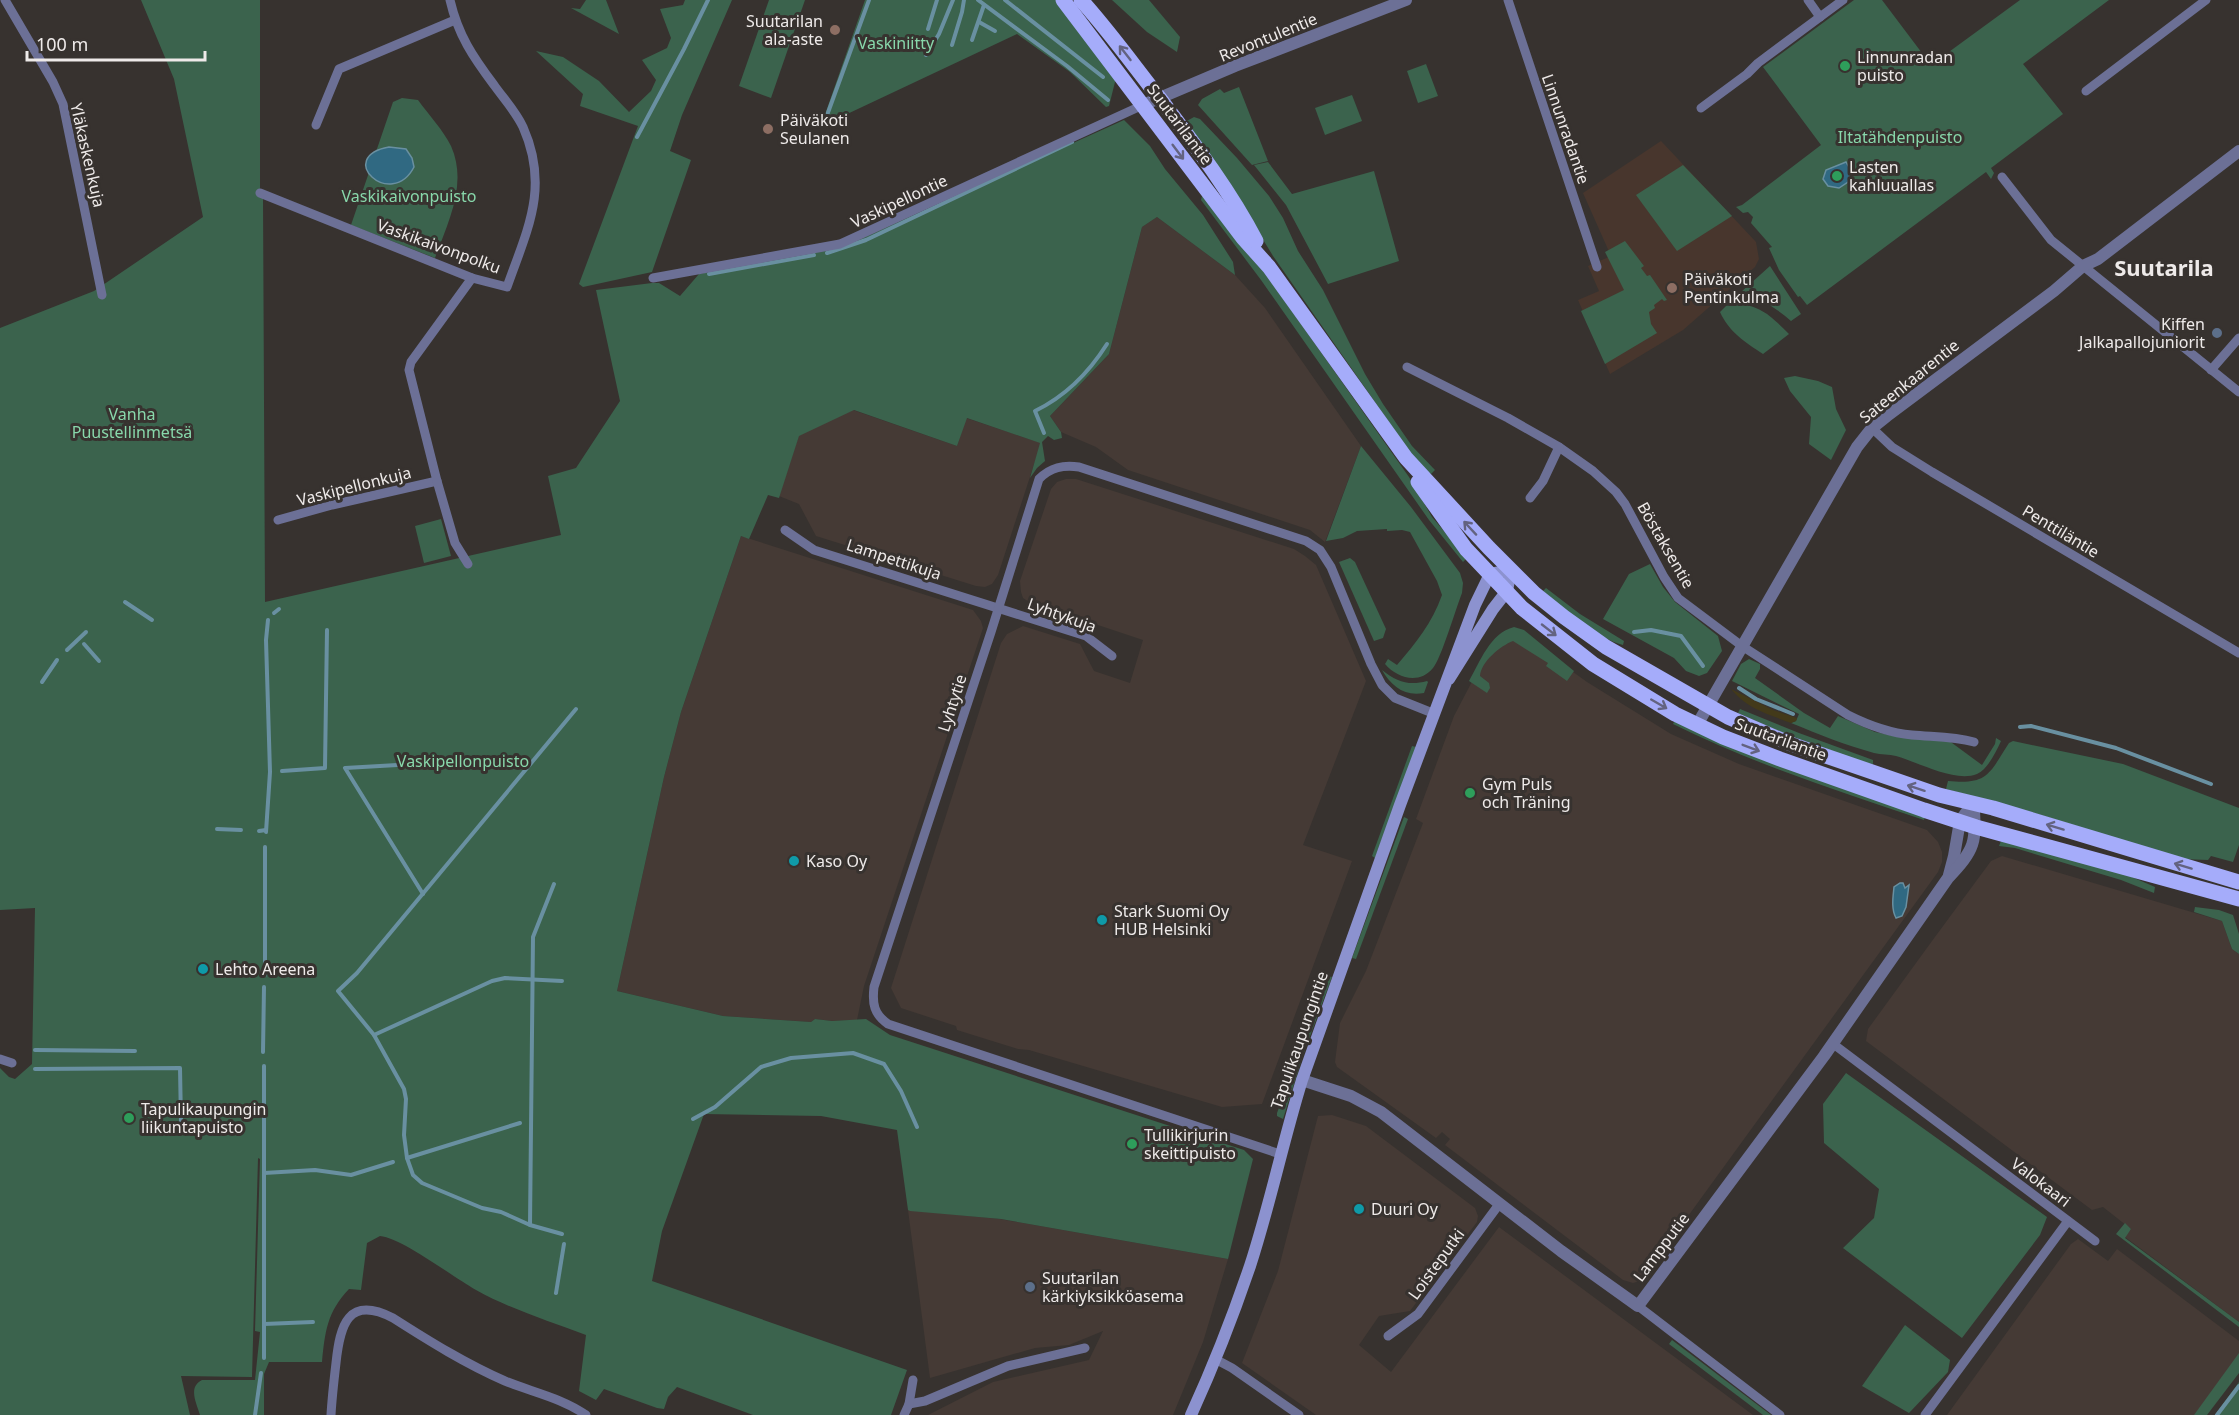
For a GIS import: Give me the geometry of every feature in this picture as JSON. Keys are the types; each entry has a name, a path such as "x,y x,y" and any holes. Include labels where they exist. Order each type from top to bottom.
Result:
{"main road":[{"name":"Suutarilantie","path":"1063,0 1243,238 1269,267 1406,458 1511,570 1557,612 1606,647 1707,705 1791,744 1918,789 1973,803 2239,882"},
{"name":"Suutarilantie","path":"1081,0 1100,21 1186,133 1227,193 1269,267"},
{"name":"Suutarilantie","path":"1406,458 1420,488 1466,549 1522,608 1593,664 1662,706 1723,737 1779,759 1960,821 2239,899"},
{"path":"1490,574 1511,570"},
{"name":"Tapulikaupungintie","path":"1449,679 1492,609 1507,591 1511,570"},
{"name":"Tapulikaupungintie","path":"1191,1415 1250,1266 1302,1080 1475,605 1490,574"}],"street":[{"name":"Yläkaskenkuja","path":"5,0 53,82 63,104 102,295"},
{"path":"316,124 339,69 455,20 450,0"},
{"name":"Revontulentie","path":"1143,105 1235,66 1406,0"},
{"name":"Linnunradantie","path":"1508,0 1598,267"},
{"path":"1808,0 1820,17"},
{"path":"1701,108 1843,0"},
{"path":"2086,91 2206,0"},
{"name":"Vaskikaivonpolku","path":"260,193 472,278 507,287 528,228 535,200 536,170 523,127 473,57 459,34 455,20"},
{"name":"Vaskipellontie","path":"653,278 840,244 1143,105"},
{"name":"Sateenkaarentie","path":"1697,724 1857,447 1872,428 2054,291 2083,266 2098,259 2239,151"},
{"path":"2002,177 2051,240 2239,392"},
{"name":"Vaskipellonkuja","path":"468,564 455,543 409,370 411,362 472,278"},
{"path":"2211,370 2239,338"},
{"name":"Böstaksentie","path":"1407,367 1508,418 1559,447 1593,471 1616,492 1633,518 1660,571 1678,598 1742,646 1848,716 1862,722 1910,735 1957,738 1974,742"},
{"name":"Penttiläntie","path":"1872,428 1892,447 2239,653"},
{"path":"1530,498 1543,481 1559,447"},
{"name":"Lyhtytie","path":"1280,1154 888,1024 879,1017 874,1009 874,987 999,608 1039,479 1045,473 1061,466 1079,468 1306,541 1320,550 1330,567 1382,685 1395,698 1435,714"},
{"name":"Vaskipellonkuja","path":"278,520 437,481"},
{"name":"Lampettikuja","path":"785,530 814,550 999,608"},
{"name":"Lyhtykuja","path":"999,608 1091,638 1112,656"},
{"name":"Lampputie","path":"1948,878 1960,821 1973,803"},
{"name":"Lampputie","path":"1302,1080 1324,1086 1373,1107 1561,1251 1638,1306 1833,1043 1948,878 1968,857 1976,826 1973,803"},
{"name":"Valokaari","path":"1833,1043 2068,1221 1925,1415"},
{"path":"0,1059 12,1063"},
{"name":"Loisteputki","path":"1388,1336 1418,1314 1500,1203"},
{"path":"2068,1221 2095,1241"},
{"path":"1638,1306 1780,1415"},
{"path":"331,1415 339,1332 349,1318 360,1311 367,1310 380,1311 474,1367 507,1382 573,1406 586,1415"},
{"path":"909,1404 925,1401 1008,1366 1085,1348"},
{"path":"1215,1359 1232,1368 1299,1415"},
{"path":"904,1415 909,1404 913,1380"}],"shaded area":[{"path":"1661,141 1756,242 1759,259 1755,267 1683,330 1610,374 1578,300 1599,291 1588,266 1611,256 1583,193"},
{"path":"1157,217 1235,275 1265,308 1361,446 1325,542 1310,530 1128,470 1096,447 1061,432 1050,416 1109,354 1142,227"},
{"path":"853,410 957,446 966,418 1041,443 998,575 992,584 985,587 976,586 816,536 799,504 779,496 799,435"},
{"path":"1076,479 1294,549 1305,556 1316,565 1366,681 1303,845 1352,861 1262,1104 1222,1107 957,1030 956,1026 901,1008 891,988 1001,643 1007,634 1023,626 1080,644 1094,671 1130,683 1143,640 1029,602 1023,598 1021,592 1020,581 1051,489 1057,482"},
{"path":"741,536 973,610 983,628 864,986 857,1020 815,1019 811,1022 723,1016 617,991 664,777 681,712"},
{"path":"1506,637 1537,646 1587,682 1671,734 1739,764 1927,830 1938,842 1942,852 1942,862 1938,872 1646,1274 1640,1281 1633,1283 1623,1280 1445,1145 1450,1139 1442,1132 1436,1138 1337,1067 1335,1062 1340,1023 1366,971 1423,823 1416,819 1454,716 1477,672"},
{"path":"2002,856 2222,921 2232,949 2239,954 2239,1322 2125,1237 2131,1229 2103,1207 2092,1210 1866,1041 1868,1029 1932,941 1991,861"},
{"path":"1332,1115 1366,1126 1475,1208 1478,1216 1477,1222 1410,1311 1379,1316 1359,1345 1391,1372 1499,1227 1753,1415 1316,1415 1242,1363 1278,1271 1318,1116"},
{"path":"908,1210 1000,1219 1228,1259 1203,1342 1173,1415 928,1415 993,1382 1089,1360 1103,1331 1069,1345 1035,1348 930,1378"},
{"path":"2078,1239 2108,1261 2117,1249 2239,1341 2239,1362 2200,1415 1947,1415 2071,1244"}],"green space":[{"name":"Vaskipellonpuisto","path":"141,0 260,0 265,602 561,535 548,476 576,468 620,401 596,290 659,283 680,296 699,274 847,245 1124,120 1150,146 1165,169 1203,215 1233,262 1235,275 1157,217 1142,227 1109,354 1050,416 1061,432 1062,438 1054,440 1048,436 1042,442 1045,461 1030,478 1040,443 967,418 957,446 854,410 799,436 779,498 768,495 749,539 741,536 681,712 664,777 617,991 723,1016 811,1022 815,1019 832,1021 866,1019 890,1035 1244,1150 1253,1159 1228,1259 1001,1219 910,1211 908,1210 897,1130 821,1116 704,1114 662,1231 652,1281 907,1370 891,1415 753,1415 677,1387 668,1397 664,1409 604,1389 596,1400 579,1391 586,1335 489,1297 401,1243 380,1236 367,1243 361,1290 349,1289 332,1314 326,1332 322,1362 269,1362 264,1374 264,1415 200,1415 194,1391 202,1380 255,1380 260,1332 255,1331 260,1159 258,1158 252,1377 181,1376 190,1415 0,1415 0,1068 9,1077 15,1079 32,1064 35,908 0,910 0,328 94,291 203,217 174,79"},
{"path":"586,0 606,0 619,34 571,8 580,9"},
{"path":"685,0 732,0 682,115 670,151 691,160 652,272 583,287 579,284 638,126 580,106 583,94 536,51 563,57 599,81 629,112 651,91 656,80 642,60 667,48 671,38 660,9 683,5"},
{"path":"769,0 805,0 771,98 739,86"},
{"name":"Vaskiniitty","path":"865,0 1058,0 1116,78 1109,106 1106,107 1070,72 1017,34 826,124 822,123"},
{"path":"1112,0 1149,0 1180,37 1177,52 1147,32"},
{"name":"Iltatähdenpuisto","path":"1854,0 1882,0 1931,65 2020,0 2109,0 2023,64 2063,114 1991,168 1994,173 1991,179 1986,172 1807,305 1800,296 1798,297 1779,270 1769,248 1772,247 1751,223 1753,217 1736,207 1742,205 1821,145 1763,67"},
{"path":"1426,64 1438,96 1418,103 1407,71"},
{"path":"1239,87 1268,161 1252,165 1198,105 1202,99 1220,89 1224,93"},
{"path":"1352,95 1362,121 1325,135 1315,108"},
{"name":"Vaskikaivonpuisto","path":"402,98 418,100 448,140 456,160 458,174 454,203 435,258 351,225 393,102"},
{"path":"1194,117 1200,119 1269,196 1283,218 1298,251 1323,290 1365,374 1412,446 1435,470 1431,474 1419,465 1273,256 1230,186 1185,122"},
{"path":"1268,162 1292,194 1374,171 1399,261 1328,284 1286,205 1254,165"},
{"path":"1683,165 1732,216 1677,251 1636,195"},
{"path":"1202,196 1241,241 1277,290 1409,477 1432,517 1467,558 1463,562 1429,520 1261,280 1201,200"},
{"path":"1625,241 1644,266 1641,268 1647,276 1650,275 1667,300 1662,299 1649,312 1651,324 1657,333 1605,364 1581,311 1624,290 1605,252"},
{"path":"1770,266 1801,314 1791,321 1768,304 1741,292"},
{"path":"1730,302 1757,308 1789,334 1763,354 1738,336 1724,319 1720,312"},
{"path":"1795,376 1832,387 1836,409 1846,430 1831,460 1809,444 1811,417 1790,391 1784,378"},
{"path":"1361,446 1411,507 1460,573 1463,583 1462,593 1440,655 1433,668 1421,677 1402,676 1385,664 1388,659 1397,665 1404,657 1428,624 1442,595 1437,581 1410,532 1387,531 1387,529 1357,531 1343,538 1326,541"},
{"path":"441,519 451,556 424,563 415,526"},
{"path":"1350,558 1355,562 1386,629 1383,638 1374,641 1339,562"},
{"path":"1650,564 1675,602 1718,636 1722,651 1707,673 1699,676 1686,671 1674,658 1603,619 1629,574"},
{"path":"1546,588 1580,614 1624,641 1623,645 1613,642 1581,622 1543,591"},
{"path":"1514,627 1524,630 1574,671 1567,681 1546,666 1548,663 1513,641 1487,660 1481,671 1480,676 1489,683 1490,688 1487,693 1469,681 1492,642 1498,635"},
{"path":"1749,659 1760,664 1755,678 1804,713 1830,728 1838,716 1875,732 1899,737 1948,740 1982,765 1995,744 1996,738 2001,741 1985,768 1977,774 1968,776 1948,774 1896,756 1877,754 1791,723 1796,721 1799,714 1732,681 1741,664"},
{"path":"1382,670 1403,682 1427,681 1424,693 1417,694 1399,689"},
{"path":"1740,709 1873,760 1873,764 1863,763 1786,734 1738,713"},
{"path":"1675,720 1925,817 1924,820 1734,752 1673,724"},
{"path":"2013,741 2123,764 2239,808 2239,845 2233,862 2211,856 2208,860 2182,859 2041,815 1946,789 1948,781 1972,781 1986,775 1997,763 2009,743"},
{"path":"1412,746 1416,747 1375,858 1372,856"},
{"path":"1404,817 1408,819 1356,959 1352,958"},
{"path":"2001,841 2125,874 2155,887 2154,893 2121,880 2015,848 1999,846"},
{"path":"2195,907 2219,910 2233,915 2239,934 2239,954 2232,949 2222,921 2194,912"},
{"path":"1328,976 1332,977 1303,1055 1283,1119 1277,1116 1277,1113"},
{"path":"1846,1073 2047,1217 2040,1235 1962,1338 1843,1248 1874,1218 1879,1189 1824,1143 1823,1104"},
{"path":"2125,1223 2131,1229 2125,1238 2239,1322 2239,1327 2116,1234"},
{"path":"1905,1325 1950,1360 1948,1372 1909,1413 1862,1386"},
{"path":"1672,1340 1771,1415 1763,1415 1669,1344"},
{"path":"2239,1353 2239,1373 2207,1415 2194,1415"},
{"path":"2239,1382 2239,1415 2215,1415"}],"sand":[{"path":"1731,689 1773,710 1797,718 1796,721 1791,723 1758,710 1737,696"}],"water":[{"path":"389,147 406,149 412,158 414,167 404,179 393,184 381,183 372,177 367,169 366,161 373,153"},
{"name":"Lasten kahluuallas","path":"1846,162 1851,171 1848,182 1839,188 1828,186 1823,179 1826,170"},
{"path":"1903,883 1905,888 1909,885 1906,907 1902,916 1896,918 1893,907 1894,887"}],"waterway":[{"path":"637,137 708,0"},
{"path":"826,118 869,0"},
{"path":"928,29 937,0"},
{"path":"926,55 939,34 953,0"},
{"path":"952,45 964,0"},
{"path":"978,0 1067,66 1108,100"},
{"path":"1005,0 1103,77"},
{"path":"972,40 984,5"},
{"path":"979,22 995,31"},
{"path":"827,253 866,240 1072,142"},
{"path":"709,274 814,255"},
{"path":"1044,433 1035,411 1076,383 1107,344"},
{"path":"125,602 152,620"},
{"path":"274,613 279,609"},
{"path":"266,832 270,772 266,640 268,620"},
{"path":"282,771 325,768 327,630"},
{"path":"1634,632 1651,630 1681,636 1703,666"},
{"path":"67,650 86,632"},
{"path":"84,644 99,661"},
{"path":"42,682 57,660"},
{"path":"1739,688 1756,699 1793,714"},
{"path":"562,1234 530,1225 501,1212 482,1208 422,1183 413,1175 407,1158 404,1135 406,1099 404,1089 374,1035 338,991 357,973 576,709"},
{"path":"2020,727 2031,726 2116,748 2211,784"},
{"path":"423,894 345,768 467,761"},
{"path":"217,829 241,830"},
{"path":"259,831 266,830"},
{"path":"265,847 265,975"},
{"path":"530,1225 533,937 554,884"},
{"path":"374,1035 492,981 505,978 562,981"},
{"path":"263,1052 264,987"},
{"path":"35,1050 135,1051"},
{"path":"693,1119 715,1107 761,1067 791,1058 853,1053 884,1064 901,1091 917,1127"},
{"path":"264,1066 264,1358"},
{"path":"35,1069 180,1068 181,1122"},
{"path":"407,1158 520,1123"},
{"path":"264,1173 315,1170 351,1175 393,1162"},
{"path":"556,1293 564,1244"},
{"path":"264,1324 313,1322"},
{"path":"255,1415 261,1373"},
{"path":"2217,1415 2239,1386"}],"place":[{"name":"Suutarilan ala-aste","path":"835,30"},
{"name":"Linnunradan puisto","path":"1845,66"},
{"name":"Päiväkoti Seulanen","path":"768,129"},
{"name":"Lasten kahluuallas","path":"1837,176"},
{"name":"Päiväkoti Pentinkulma","path":"1672,288"},
{"name":"Kiffen Jalkapallojuniorit","path":"2217,333"},
{"name":"Gym Puls och Träning","path":"1470,793"},
{"name":"Kaso Oy","path":"794,861"},
{"name":"Stark Suomi Oy HUB Helsinki","path":"1102,920"},
{"name":"Lehto Areena","path":"203,969"},
{"name":"Tapulikaupungin liikuntapuisto","path":"129,1118"},
{"name":"Tullikirjurin skeittipuisto","path":"1132,1144"},
{"name":"Duuri Oy","path":"1359,1209"},
{"name":"Suutarilan kärkiyksikköasema","path":"1030,1287"}],"district":[{"name":"Suutarila","path":"2164,267"}],"park label":[{"name":"Vanha Puustellinmetsä","path":"132,423"}]}
